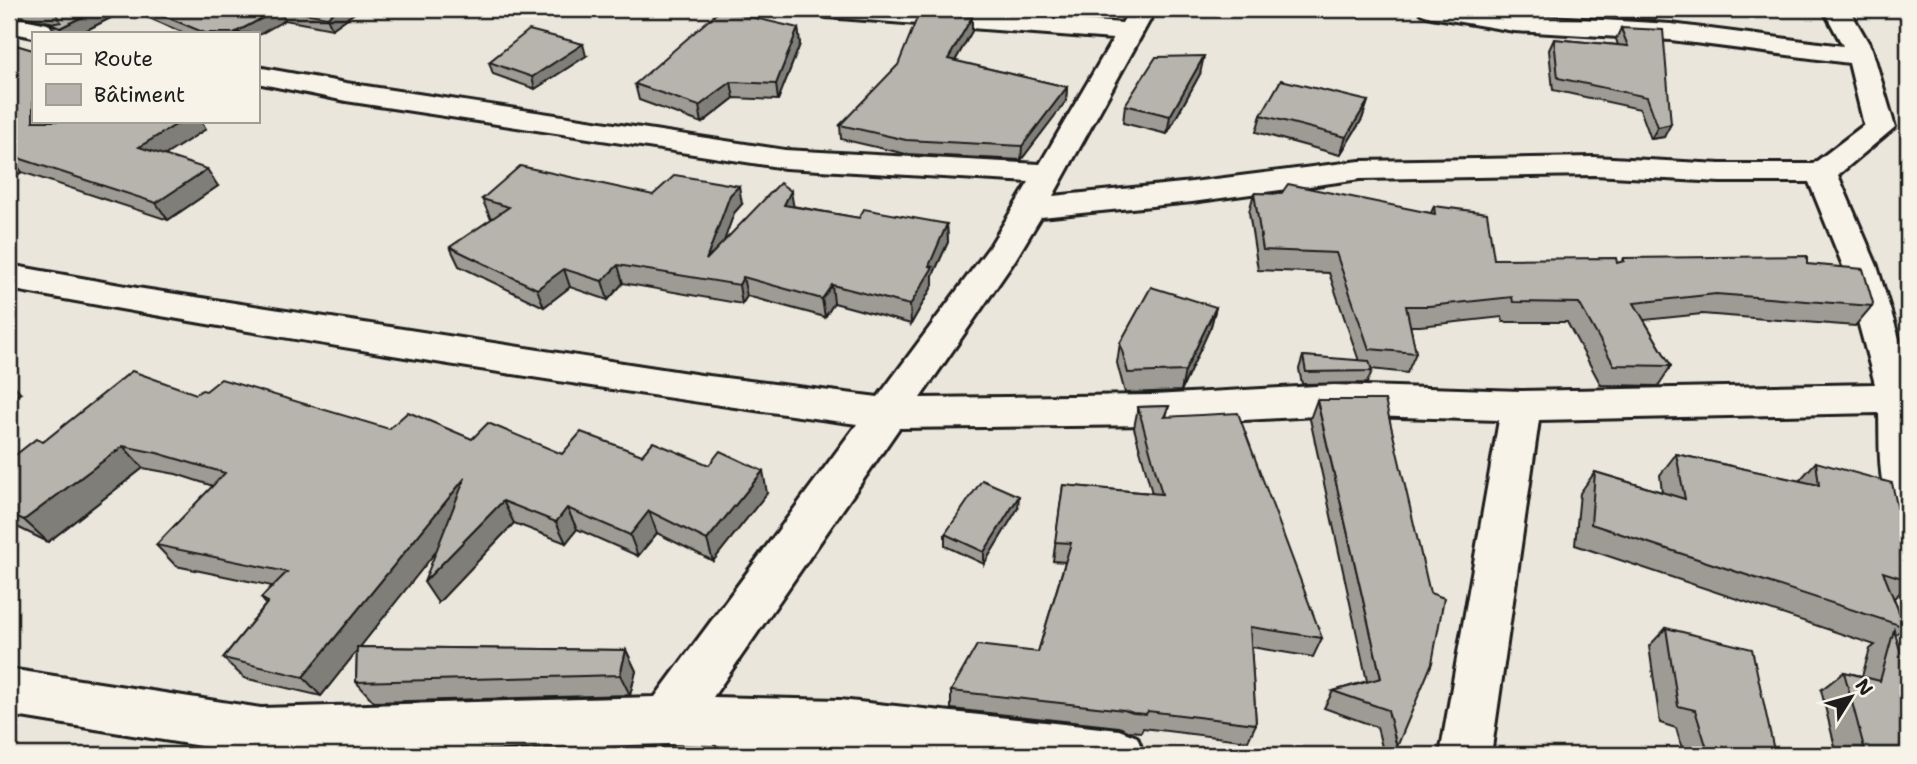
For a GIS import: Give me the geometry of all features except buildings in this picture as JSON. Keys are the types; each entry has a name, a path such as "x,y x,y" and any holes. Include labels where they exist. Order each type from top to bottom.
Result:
{"street":[{"path":"9,17 27,9"},
{"path":"668,720 1003,252 1137,20 826,9"},
{"path":"1431,9 1514,23 1671,32 1860,56"},
{"path":"1030,208 1192,192 1360,170 1594,166 1720,173 1821,173 1894,128 1845,19 1836,9"},
{"path":"9,24 48,32"},
{"path":"259,75 346,92 785,159 1050,174"},
{"path":"1821,173 1860,266 1903,398 1901,470 1908,503"},
{"path":"9,277 136,300 660,383 886,413 1154,410 1334,400 1521,406 1903,398"},
{"path":"1465,755 1521,406"},
{"path":"9,692 261,732 668,720 838,740 1119,755"}]}
